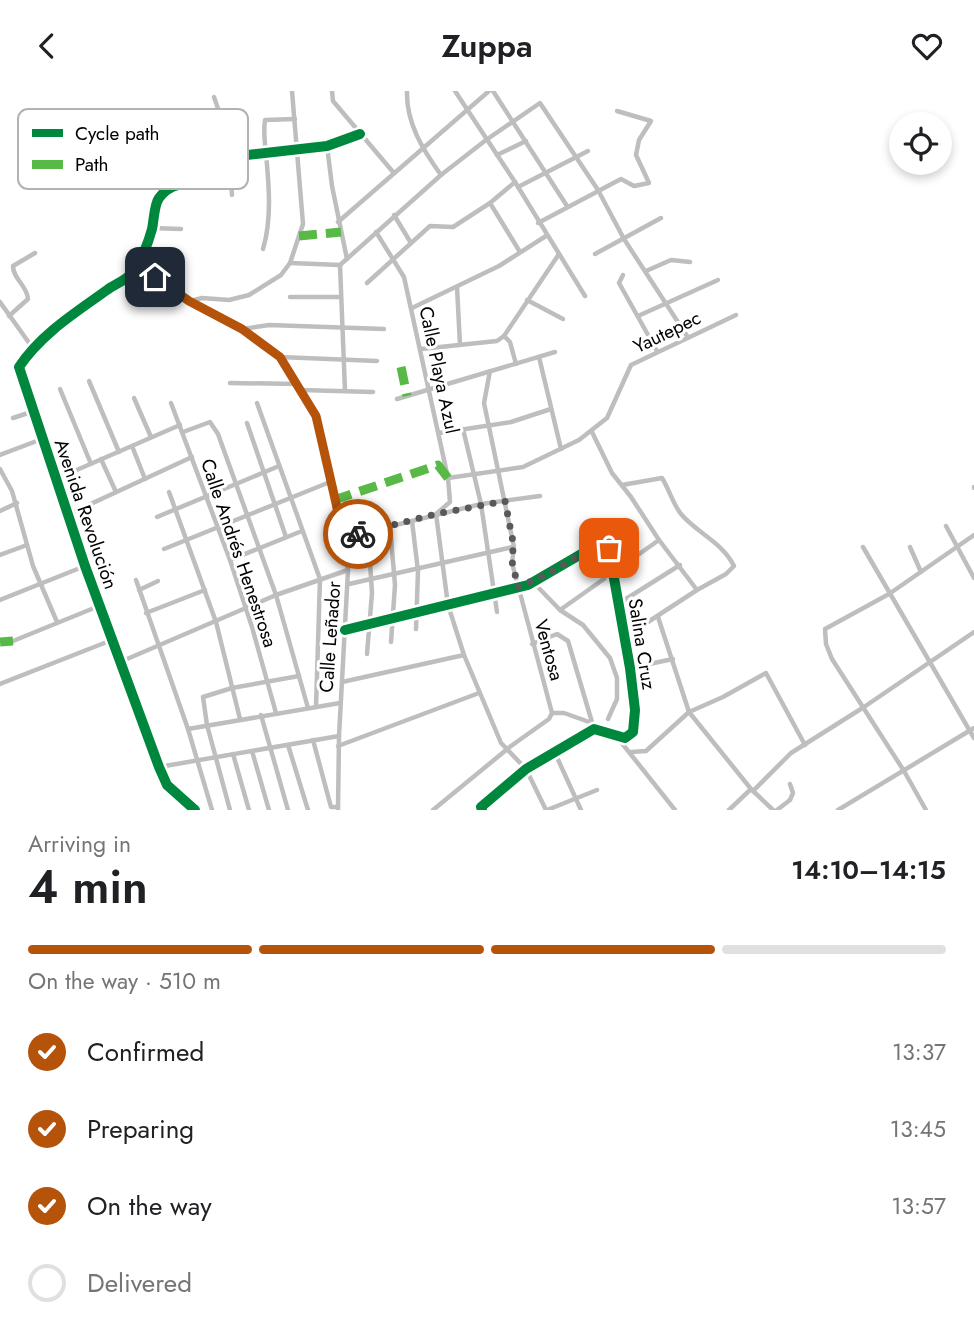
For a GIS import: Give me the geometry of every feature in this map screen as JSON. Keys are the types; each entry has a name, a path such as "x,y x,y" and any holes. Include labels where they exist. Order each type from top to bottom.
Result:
{"street":[{"path":"189,301 202,298 229,300 249,295 281,275 290,263 303,224 292,91"},
{"path":"332,91 333,101 393,172"},
{"path":"407,91 408,112 422,148 441,175"},
{"path":"455,91 517,184 538,223 585,296"},
{"path":"338,222 393,172 491,91 567,206"},
{"path":"214,97 218,109"},
{"path":"290,263 340,265 441,175 540,103 598,190 624,239 687,336"},
{"path":"538,223 621,179 634,186 649,183 636,155 639,140 651,121 617,111"},
{"path":"263,249 269,228 263,131 265,120 295,119"},
{"path":"248,155 327,146 360,134"},
{"path":"497,155 526,141"},
{"path":"327,146 338,222 347,260"},
{"path":"367,283 430,226 453,227 517,184 546,173 588,151"},
{"path":"0,302 32,348 115,284 131,275 139,265 152,228 158,198 170,189"},
{"path":"232,189 232,195"},
{"path":"489,203 520,252"},
{"path":"394,215 411,243"},
{"path":"595,254 661,218"},
{"path":"152,228 181,229"},
{"name":"Calle Playa Azul","path":"376,232 404,277 430,388 448,478 450,502 436,514"},
{"path":"412,308 457,287 546,236"},
{"path":"9,316 27,299 27,290 13,272 13,266 35,253"},
{"path":"421,349 498,341 559,254"},
{"path":"646,271 671,260 690,262"},
{"path":"139,265 189,301 242,329 280,357 377,361"},
{"path":"340,265 345,391"},
{"path":"623,275 619,283 657,351"},
{"path":"638,316 718,280"},
{"path":"457,287 460,345"},
{"path":"289,297 340,297"},
{"path":"527,300 563,319"},
{"name":"Yautepec","path":"448,478 533,464 592,432 607,418 631,365 736,314"},
{"path":"242,329 269,325 384,329"},
{"path":"504,336 510,342 516,363"},
{"name":"Avenida Revolución","path":"32,348 19,367 99,606 167,785 195,810"},
{"path":"397,398 555,352"},
{"name":"Calle Leñador","path":"280,357 316,416 344,538 349,584 340,703 338,808"},
{"path":"539,357 561,449"},
{"name":"Ventosa","path":"490,371 484,403 514,547 511,557 552,713"},
{"path":"89,381 119,452"},
{"path":"230,383 298,384"},
{"path":"60,389 91,464"},
{"path":"301,390 373,392"},
{"path":"134,398 151,437"},
{"name":"Calle Andrés Henestrosa","path":"171,403 247,609 276,713"},
{"path":"257,403 320,579 316,707"},
{"path":"439,433 489,427 551,409"},
{"path":"13,418 34,411"},
{"path":"183,432 210,422 218,434 276,596 307,708"},
{"path":"247,423 286,537"},
{"path":"57,479 180,425"},
{"path":"463,429 481,504 497,612"},
{"path":"592,432 612,473 697,590"},
{"path":"0,455 42,439"},
{"path":"132,446 145,479"},
{"path":"69,514 192,457"},
{"path":"101,459 116,492"},
{"path":"157,517 279,466"},
{"path":"0,469 17,503 27,545 57,622"},
{"path":"622,485 662,478 680,513 708,536 734,566 726,574 625,637"},
{"path":"164,549 330,482"},
{"path":"169,492 216,622 240,719"},
{"path":"344,538 481,504 540,496"},
{"path":"0,511 17,503"},
{"path":"436,514 448,605 479,693 506,750 526,768 547,810 597,790"},
{"path":"412,521 417,568 416,629"},
{"path":"390,526 394,573 391,642"},
{"path":"946,526 974,578"},
{"path":"230,560 302,531"},
{"path":"367,654 372,579 368,531"},
{"path":"924,809 904,771 832,659 826,644 825,629 889,594 974,534"},
{"name":"Salina Cruz","path":"493,594 533,582 607,538 635,710 633,732 625,738 615,735"},
{"path":"560,610 659,540"},
{"path":"0,555 27,545"},
{"path":"349,584 514,547"},
{"path":"863,547 972,729 974,738"},
{"path":"910,547 921,572"},
{"path":"618,604 680,565"},
{"path":"0,600 85,566"},
{"path":"120,662 276,596 348,570"},
{"path":"136,580 188,729 212,810"},
{"path":"139,590 158,582"},
{"path":"533,582 560,610 583,625 610,658 617,678 617,699 608,719"},
{"path":"146,613 205,590"},
{"path":"345,630 493,594"},
{"path":"13,641 99,606"},
{"path":"659,617 689,712 752,790 775,810 790,800 793,793 790,784"},
{"path":"729,810 791,753 864,708 974,632"},
{"path":"532,644 557,635 568,641 594,729"},
{"path":"0,684 112,640"},
{"path":"342,682 464,655"},
{"path":"630,668 673,659"},
{"path":"631,753 646,751 689,712 766,673 805,745"},
{"path":"230,810 207,725 203,697 232,688 299,676"},
{"path":"338,746 479,693"},
{"path":"188,729 340,703"},
{"path":"433,810 506,750 549,719 552,713 564,713 592,723"},
{"path":"261,715 288,810"},
{"path":"482,808 526,768 594,729 615,735 675,810"},
{"path":"838,810 972,729"},
{"path":"159,767 339,736"},
{"path":"313,740 331,807 338,808"},
{"path":"288,745 308,810"},
{"path":"252,751 269,810"},
{"path":"555,753 581,810"},
{"path":"233,754 250,810"}],"marked path":[{"path":"299,236 341,232"},
{"path":"401,367 407,396"},
{"path":"334,500 438,465 448,478"},
{"path":"0,642 13,641"}],"cycle path":[{"path":"248,155 327,146 360,134"},
{"path":"170,189 157,201 149,239 133,272 59,325 38,344 19,367 85,566 159,767 167,785 195,810"},
{"path":"345,630 528,585 607,539 630,668 635,710 633,732 625,738 594,729 526,769 481,807 482,810"}],"way so far":[{"path":"358,534 436,514 505,501 514,547 511,557 518,587 548,574 607,538 609,548"}],"route":[{"path":"155,277 189,301 242,329 280,357 316,416 344,538 358,534"}]}
